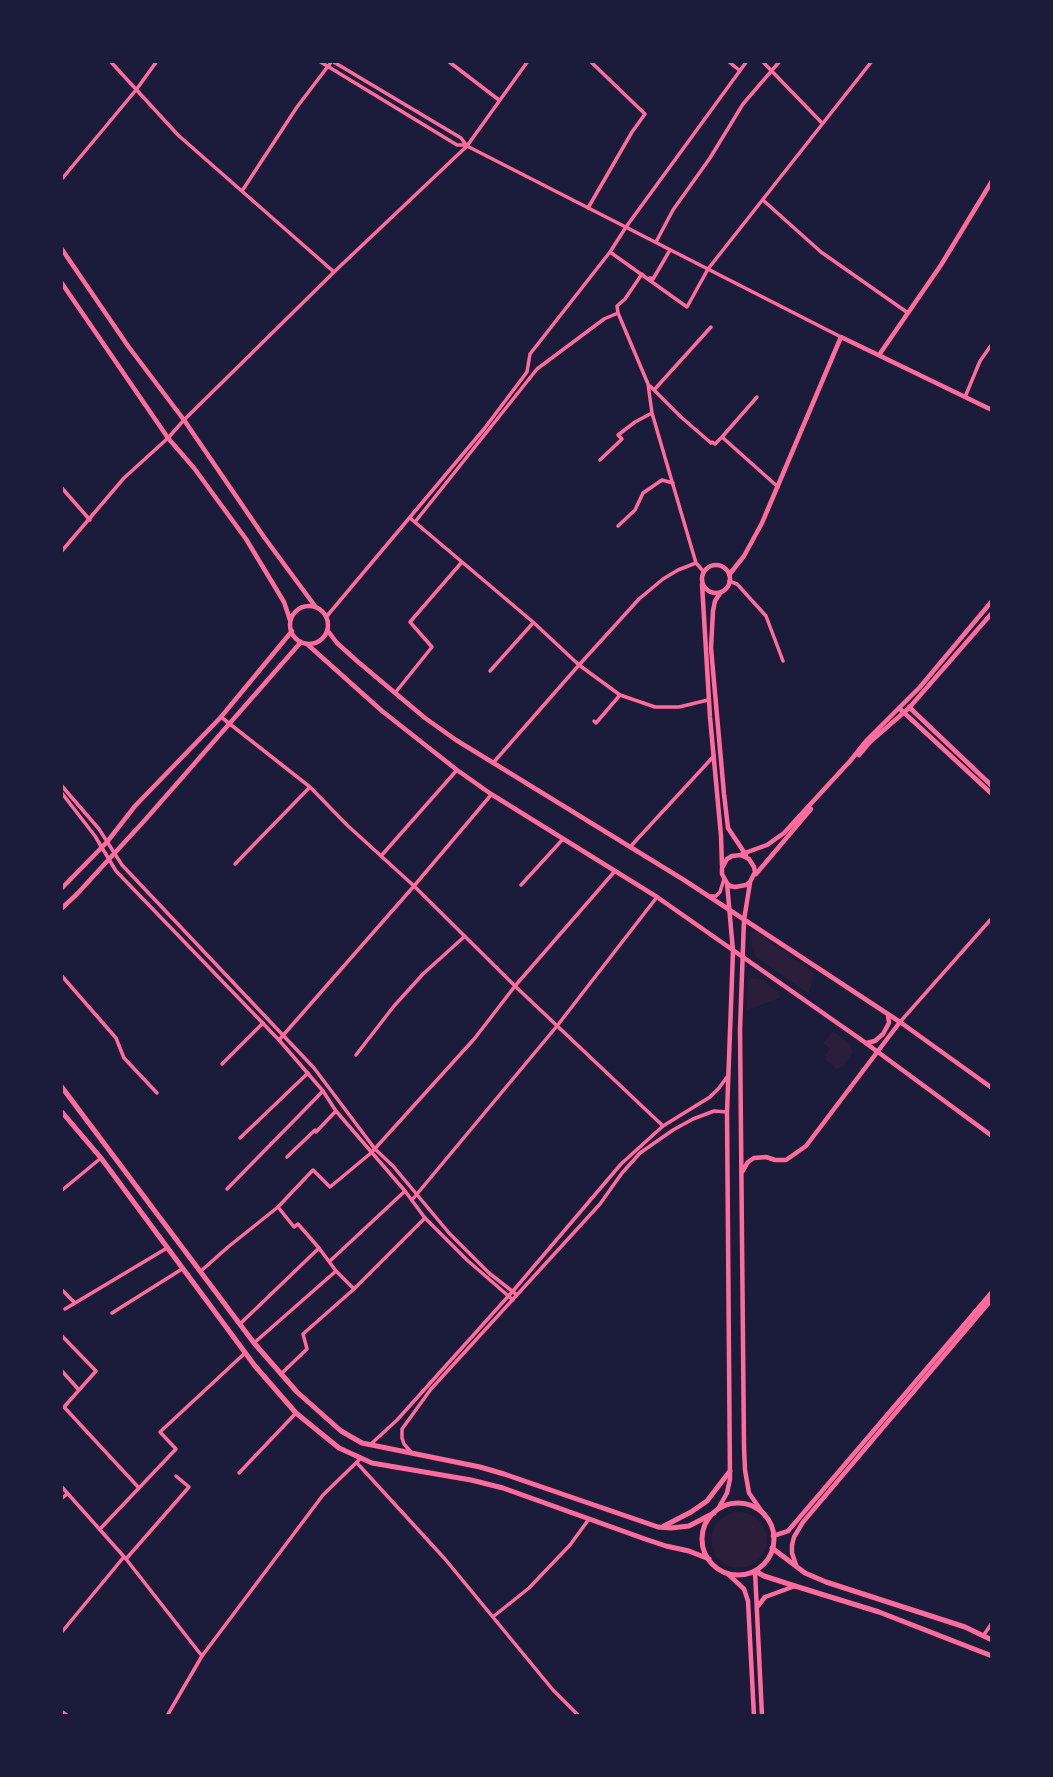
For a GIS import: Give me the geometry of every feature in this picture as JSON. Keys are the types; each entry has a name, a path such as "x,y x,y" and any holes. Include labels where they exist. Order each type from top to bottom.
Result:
{"highway":[{"path":"61,1086 254,1343 281,1374 341,1431 362,1443 480,1467 662,1527 689,1526 716,1511 734,1504 753,1507 765,1516 773,1536 772,1548 766,1561 755,1570 739,1575 728,1574 709,1559 702,1536 707,1521 716,1511"},
{"path":"61,1111 100,1158 280,1396 296,1413 339,1448 358,1461 487,1484 709,1559"},
{"path":"181,1267 188,1260 195,1264"},
{"path":"662,1527 691,1513 707,1500 730,1471"},
{"path":"570,1513 574,1498"},
{"path":"772,1548 805,1573 965,1628 992,1640"},
{"path":"755,1570 764,1576 879,1612 992,1656"}],"main road":[{"path":"879,355 941,265 992,181"},
{"path":"61,248 264,537 315,606 327,616 329,625 320,641 304,643 61,909"},
{"path":"61,282 168,439 194,468 246,539 284,601 296,639 457,770 657,897 866,1043 992,1136"},
{"path":"765,1516 749,1493 745,1470 740,1030 744,920 754,867 732,835 727,822 711,648 715,601 725,590 729,578 762,523 841,337 992,410"},
{"path":"716,1511 727,1493 730,1479 727,1112 733,951 730,910 722,868 722,836 709,700 702,580 704,572 711,566 724,568 729,578"},
{"path":"702,584 712,593 721,592"},
{"path":"722,868 727,859 767,845 784,834 867,740 920,687 992,601"},
{"path":"290,620 302,607 315,606"},
{"path":"725,881 735,887 746,886 752,880 786,837 870,742 909,708 992,613"},
{"path":"61,889 107,842 135,806 221,717 292,631"},
{"path":"328,631 337,643 425,719 707,895 900,1022 992,1088"},
{"path":"904,703 990,784"},
{"path":"899,708 992,794"},
{"path":"736,855 749,859"},
{"path":"866,1043 875,1041 883,1034 889,1023 888,1014"},
{"path":"741,1176 746,1165 754,1158 786,1160 806,1146 900,1022"},
{"path":"773,1536 788,1531 992,1292"},
{"path":"797,1567 792,1545 803,1521 992,1299"},
{"path":"755,1570 762,1716"},
{"path":"728,1574 744,1589 748,1601 754,1716"},
{"path":"757,1607 765,1597 795,1586"}],"street":[{"path":"110,61 178,135 334,272"},
{"path":"61,180 157,61"},
{"path":"319,61 457,145 467,146 841,337"},
{"path":"242,191 297,107 332,61 461,138 467,146"},
{"path":"448,61 499,100"},
{"path":"61,552 124,478 168,439 334,272 467,146 528,61"},
{"path":"588,208 645,114 590,61"},
{"path":"728,61 739,71"},
{"path":"327,616 513,391 527,372 530,354 610,252 747,61"},
{"path":"762,61 822,123"},
{"path":"656,242 673,210 710,158 743,104 780,61"},
{"path":"610,252 687,307 708,269 873,61"},
{"path":"763,201 821,253 908,313"},
{"path":"642,274 653,279 670,250"},
{"path":"642,274 617,306 618,313 648,384 652,413 696,563 704,572"},
{"path":"415,522 537,369 604,319 618,313"},
{"path":"654,390 710,327"},
{"path":"965,397 980,361 992,344"},
{"path":"648,384 681,417 715,444 757,397"},
{"path":"600,460 622,439 618,435 652,413"},
{"path":"722,437 778,487"},
{"path":"618,526 635,510 643,493 662,480 673,482"},
{"path":"61,487 90,520"},
{"path":"410,518 533,622 579,665 620,695 655,707 679,707 709,700"},
{"path":"395,692 432,647 410,622 462,562"},
{"path":"493,763 639,599 670,575 696,563"},
{"path":"729,578 766,616 783,662"},
{"path":"490,671 533,622"},
{"path":"594,721 596,723 620,695"},
{"path":"221,717 310,788 663,1126"},
{"path":"630,847 714,755"},
{"path":"381,856 457,770"},
{"path":"990,784 992,776"},
{"path":"61,785 83,808 122,864 281,1037 314,1068 376,1149 449,1233 489,1273 515,1293"},
{"path":"235,864 310,788"},
{"path":"61,792 95,836 116,871 262,1023 281,1037 336,1111 425,1217 481,1273 513,1300"},
{"path":"281,1037 491,794"},
{"path":"521,885 563,839"},
{"path":"201,1271 278,1207 313,1170 330,1187 376,1149 475,1038 515,986 614,871"},
{"path":"707,895 716,896 725,881"},
{"path":"412,1200 557,1026 657,897"},
{"path":"900,1022 992,919"},
{"path":"356,1055 423,974 465,936"},
{"path":"61,975 116,1038 124,1058 157,1093"},
{"path":"222,1064 262,1023"},
{"path":"240,1138 308,1073"},
{"path":"413,1454 404,1444 402,1429 430,1389 513,1300 515,1293 621,1164 663,1126 710,1097 728,1075"},
{"path":"227,1189 323,1091"},
{"path":"287,1157 336,1111"},
{"path":"370,1445 397,1420 508,1296 515,1293 600,1204 640,1153 693,1119 714,1111 727,1112"},
{"path":"61,1191 100,1158"},
{"path":"330,1261 405,1191"},
{"path":"278,1207 294,1227 298,1224 354,1289"},
{"path":"281,1374 307,1349 303,1334 354,1289 425,1217"},
{"path":"65,1309 167,1248"},
{"path":"239,1324 319,1248"},
{"path":"112,1313 181,1267"},
{"path":"254,1343 336,1270"},
{"path":"61,1289 74,1302"},
{"path":"61,1335 96,1371 64,1407 139,1488"},
{"path":"100,1529 176,1449 160,1432 245,1353"},
{"path":"61,1370 79,1390"},
{"path":"239,1473 296,1413"},
{"path":"167,1716 202,1656 323,1496 358,1461 494,1616 553,1690 579,1716"},
{"path":"61,1633 188,1487 176,1476"},
{"path":"61,1486 125,1559 202,1656"},
{"path":"61,1499 67,1494"},
{"path":"494,1616 528,1588 570,1545 589,1519"},
{"path":"983,1637 992,1623"},
{"path":"61,1711 68,1716"}],"shaded area":[{"path":"755,931 814,973 809,994 755,956 751,933"},
{"path":"751,978 761,979 779,993 780,998 747,1010 748,981"},
{"path":"833,1031 850,1044 853,1052 844,1066 836,1069 825,1059 830,1049 823,1043"},
{"path":"739,1512 750,1514 759,1520 765,1529 765,1551 759,1560 750,1566 739,1568 728,1566 719,1560 713,1551 711,1540 713,1529 719,1520 728,1514"}]}
